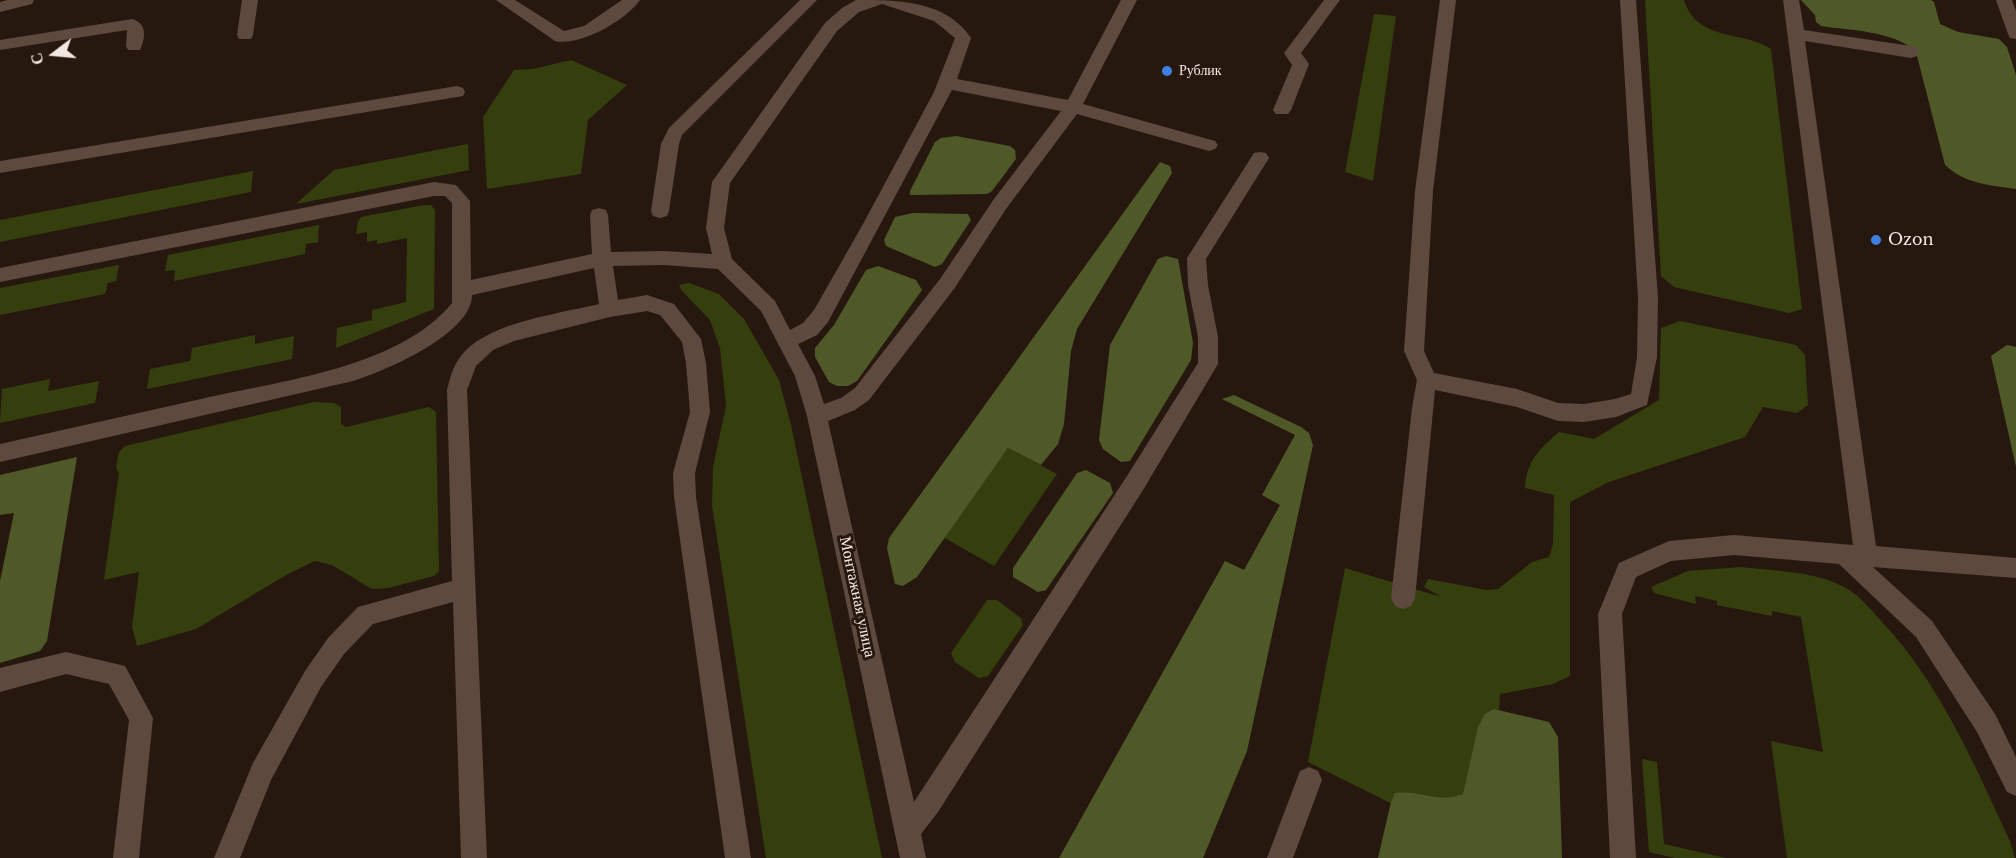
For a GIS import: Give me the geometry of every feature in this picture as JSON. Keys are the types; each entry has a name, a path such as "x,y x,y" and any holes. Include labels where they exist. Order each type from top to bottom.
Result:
{"lane":[{"path":"0,24 4,4 26,0"},
{"path":"245,35 250,0"},
{"path":"504,0 561,37 572,37 594,28 633,0"},
{"path":"660,211 670,144 675,132 809,0"},
{"path":"462,290 602,259 664,258 723,262 715,228 721,182 831,27 845,12 855,6 865,1 880,0"},
{"path":"788,340 810,329 821,316 948,83 963,38 960,31 928,12 907,3 885,0"},
{"path":"817,416 848,404 862,394 947,284 1000,204 1073,107 1129,0"},
{"path":"1282,110 1301,64 1292,53 1332,0"},
{"path":"1403,598 1422,408 1427,380 1414,351 1424,191 1448,0"},
{"path":"1427,380 1517,399 1558,412 1584,413 1616,408 1640,399 1647,357 1648,298 1628,0"},
{"path":"1791,0 1855,555 1924,629 1986,723 2016,783"},
{"path":"2004,0 2016,34"},
{"path":"0,45 132,24 136,26 137,31 134,46"},
{"path":"1796,34 1911,52"},
{"path":"948,83 1073,107 1209,145"},
{"path":"0,167 457,92"},
{"path":"907,831 929,803 1135,483 1208,364 1210,345 1196,274 1196,258 1260,158"},
{"path":"0,275 434,189 450,190 461,201 462,305 453,319 381,362 353,373 0,453"},
{"path":"599,215 602,259 610,309"},
{"name":"Монтажная улица","path":"723,262 768,306 805,376 817,416 913,858"},
{"path":"474,858 457,390 462,371 469,360 486,344 510,334 610,309 647,303 668,309 691,339 696,363 700,412 684,473 685,497 738,858"},
{"path":"1623,858 1610,614 1627,570 1669,551 1734,545 2016,568"},
{"path":"227,858 262,772 313,679 336,646 366,615 464,588"},
{"path":"0,680 66,663 117,674 141,718 126,858"},
{"path":"1280,858 1309,780"}],"green space":[{"path":"1645,0 1684,0 1690,13 1699,23 1710,29 1747,39 1771,49 1802,309 1789,313 1674,287 1661,276"},
{"path":"1801,0 1931,0 1934,2 1940,24 1958,32 1999,39 2007,47 2016,75 2016,189 1969,180 1945,165 1916,52 1896,39 1884,35 1821,26 1816,22 1815,15"},
{"path":"1374,14 1396,16 1373,181 1345,172"},
{"path":"571,60 627,85 588,120 581,174 487,189 483,117 514,70 533,69"},
{"path":"956,136 1010,146 1015,150 1016,159 992,191 987,194 910,195 935,142 941,138"},
{"path":"468,144 469,170 296,204 334,170"},
{"path":"1160,162 1170,166 1172,173 1077,329 1071,351 1064,424 1058,444 1041,465 1008,448 917,577 903,586 895,584 887,548 889,538"},
{"path":"253,171 251,192 0,242 0,220"},
{"path":"431,205 435,210 434,309 336,348 337,328 372,320 372,310 406,302 407,238 377,244 377,240 367,242 367,232 356,234 361,217"},
{"path":"913,213 968,214 971,220 942,264 935,267 886,246 884,240 895,217"},
{"path":"319,225 318,242 306,244 305,254 174,281 175,270 165,271 168,255"},
{"path":"1166,256 1178,259 1193,343 1191,360 1130,461 1121,462 1103,449 1099,440 1110,345 1158,259"},
{"path":"119,265 116,281 108,283 105,294 0,315 0,288"},
{"path":"878,266 916,280 922,290 857,381 848,386 837,386 829,382 815,357 815,348 834,325 866,270"},
{"path":"689,283 719,294 744,319 779,380 791,425 882,858 766,858 712,505 713,467 726,406 720,348 710,320 679,285"},
{"path":"1680,321 1796,345 1805,355 1808,405 1797,413 1763,407 1745,437 1609,482 1570,502 1570,676 1553,684 1500,694 1493,854 1308,762 1345,568 1441,597 1424,587 1428,579 1486,590 1498,589 1532,562 1549,557 1553,544 1554,495 1525,488 1531,463 1540,450 1559,432 1594,439 1659,400 1661,328"},
{"path":"255,335 255,344 294,336 292,359 147,389 150,369 190,361 192,348"},
{"path":"2007,345 2016,347 2016,467 1991,356"},
{"path":"50,379 48,391 99,381 95,403 0,423 2,389"},
{"path":"1234,395 1301,427 1309,433 1313,445 1247,751 1203,858 1059,858 1225,561 1244,570 1280,505 1262,495 1295,435 1222,399"},
{"path":"314,402 334,403 341,407 341,424 346,427 429,407 436,412 439,571 434,576 388,588 372,589 332,565 315,561 286,575 196,629 137,646 132,627 139,572 104,580 119,473 116,467 119,452 125,446"},
{"path":"1008,448 1057,474 994,566 943,537"},
{"path":"77,457 47,641 40,651 0,663 0,581 14,513 0,515 0,475"},
{"path":"1086,470 1110,483 1113,493 1046,590 1038,592 1013,577 1013,568 1077,473"},
{"path":"1741,567 1794,572 1833,582 1849,590 1868,607 1902,645 1921,671 1954,725 2010,841 2015,858 1787,858 1771,741 1823,752 1801,617 1772,611 1772,616 1717,605 1717,601 1695,596 1696,604 1654,593 1651,587 1688,571"},
{"path":"987,600 997,600 1021,618 1023,625 988,676 979,678 955,662 951,653"},
{"path":"1494,709 1549,722 1558,737 1562,858 1378,858 1395,793 1445,798 1463,794 1478,727 1485,714"},
{"path":"1642,759 1657,762 1664,844 1726,858 1675,858 1649,852"}],"place":[{"name":"Рублик","path":"1167,71"},
{"name":"Ozon","path":"1876,240"}]}
